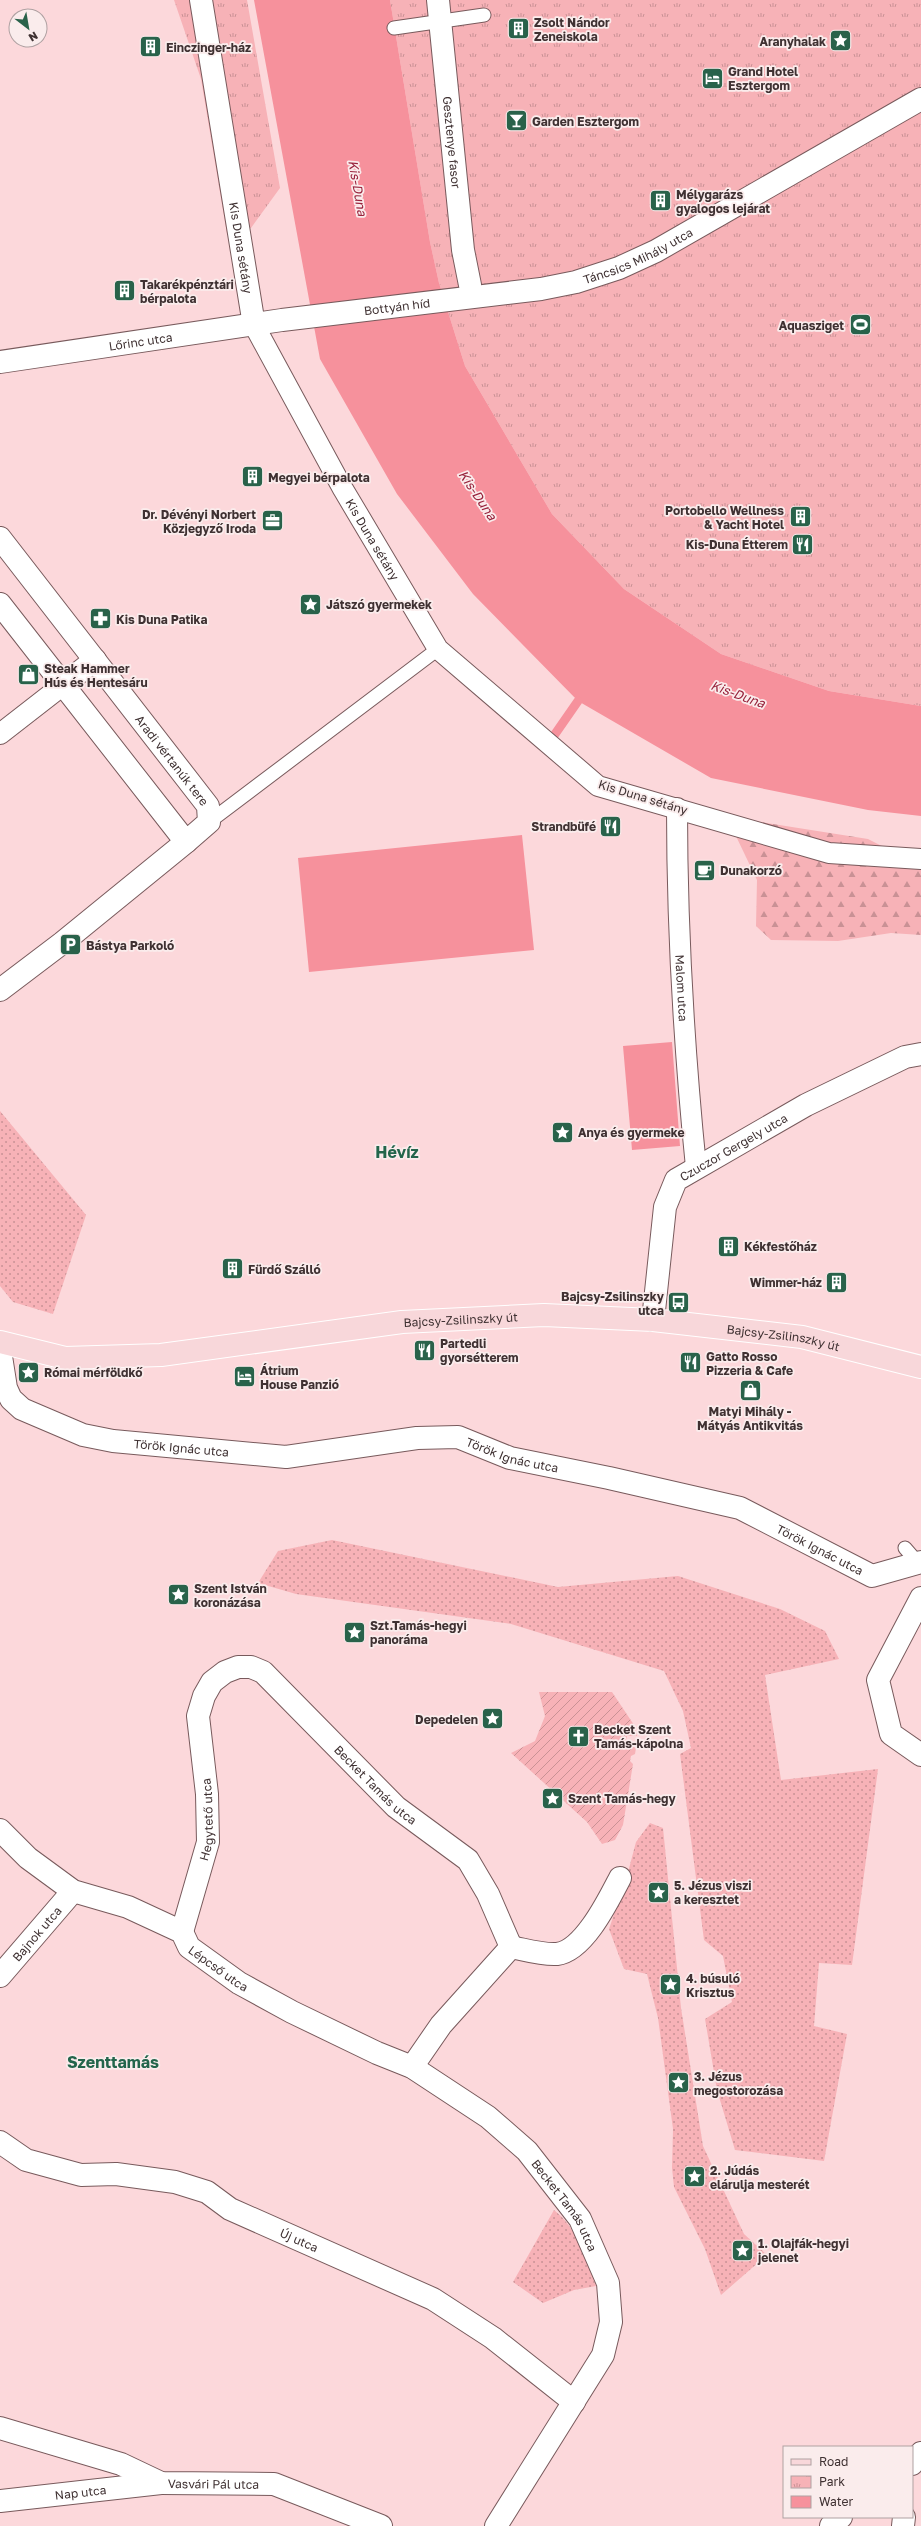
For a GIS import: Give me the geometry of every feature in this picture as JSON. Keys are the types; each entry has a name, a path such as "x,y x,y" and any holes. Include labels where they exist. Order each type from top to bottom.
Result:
{"main road":[{"name":"Bajcsy-Zsilinszky út","path":"0,1342 65,1358 161,1355 402,1322 470,1317 544,1315 653,1320 802,1337 921,1367"}],"street":[{"name":"Kis Duna sétány","path":"201,0 254,325 343,489 438,649 598,786 830,852 921,859"},
{"name":"Gesztenye fasor","path":"439,11 463,250 470,285"},
{"name":"Táncsics Mihály utca","path":"513,293 576,282 618,268 656,251 921,99"},
{"name":"Bottyán híd","path":"282,320 513,293"},
{"name":"Lőrinc utca","path":"0,362 282,320"},
{"name":"Aradi vértanúk tere","path":"0,538 208,806 209,822 112,903 0,990"},
{"path":"0,604 186,842"},
{"path":"0,734 95,660"},
{"name":"Malom utca","path":"677,808 677,863 687,1074 696,1167"},
{"name":"Czuczor Gergely utca","path":"653,1320 665,1207 676,1180 696,1167 806,1105 905,1057 921,1054"},
{"name":"Török Ignác utca","path":"0,1350 6,1388 11,1399 22,1409 83,1435 113,1441 286,1458 417,1438 458,1437 510,1458 609,1478 740,1508 872,1576 915,1558"},
{"path":"921,1598 878,1680 891,1734 921,1755"},
{"name":"Becket Tamás utca","path":"212,1682 225,1672 238,1667 252,1667 263,1672 396,1806 468,1860 488,1894 511,1947"},
{"name":"Hegytető utca","path":"182,1932 208,1842 207,1794 198,1716 204,1696 212,1682"},
{"name":"Lépcső utca","path":"0,1830 28,1858 73,1891 128,1907 182,1932 189,1947 239,1983 299,2016 412,2067"},
{"path":"412,2067 440,2025 511,1947 544,1954 559,1954 573,1946 594,1923 620,1878"},
{"name":"Bajnok utca","path":"0,1976 73,1891"},
{"name":"Becket Tamás utca","path":"412,2067 488,2117 527,2151 580,2218 608,2283 611,2322 603,2355 496,2526"},
{"name":"Új utca","path":"0,2142 26,2160 81,2175 116,2174 175,2182 207,2192 230,2209 433,2299 493,2338 574,2402"},
{"name":"Vasvári Pál utca","path":"0,2428 121,2464 161,2483 274,2484 381,2526"},
{"path":"913,2463 921,2453"},
{"name":"Nap utca","path":"0,2501 161,2483"},
{"path":"831,2526 840,2518"}],"lane":[{"path":"394,28 439,11 484,15"},
{"path":"209,822 438,649"}],"green space":[{"path":"174,0 247,0 280,188 251,228 227,234 201,79"},
{"path":"390,0 921,0 921,706 829,691 721,654 624,589 552,514 465,366 439,283 430,242"},
{"path":"761,822 868,839 921,866 921,935 891,933 838,941 771,940 756,926 757,880 734,832"},
{"path":"0,1111 86,1215 53,1314 13,1302 0,1286"},
{"path":"332,1540 558,1587 678,1576 780,1609 825,1631 839,1659 765,1675 781,1780 878,1769 852,1965 819,1963 814,2026 847,2034 824,2161 735,2150 717,2090 705,2019 732,2002 723,1956 704,1940 680,1754 691,1748 683,1711 664,1671 511,1624 296,1594 258,1583 278,1551"},
{"path":"539,1692 612,1692 634,1725 637,1736 627,1736 625,1744 636,1748 635,1754 631,1756 630,1761 633,1764 623,1825 615,1840 602,1844 587,1822 511,1753 535,1741 545,1716"},
{"path":"650,1823 663,1828 681,2008 703,2146 744,2234 767,2255 721,2295 705,2249 674,2187 672,2168 673,2129 658,2018 647,1974 624,1969 609,1929 627,1876 636,1842"},
{"path":"554,2210 575,2235 585,2255 596,2286 574,2290 543,2303 513,2282"}],"water":[{"name":"Kis-Duna","path":"254,0 390,0 430,242 439,283 465,366 552,514 624,589 721,654 829,691 921,706 921,816 868,810 711,778 578,701 473,594 397,494 320,359"},
{"path":"522,835 534,950 309,972 298,858"},
{"path":"672,1042 680,1146 632,1150 623,1046"}],"waterway":[{"path":"553,737 578,701"}],"place":[{"name":"Zsolt Nándor Zeneiskola","path":"519,29"},
{"name":"Aranyhalak","path":"841,41"},
{"name":"Einczinger-ház","path":"150,47"},
{"name":"Grand Hotel Esztergom","path":"712,78"},
{"name":"Garden Esztergom","path":"516,121"},
{"name":"Mélygarázs gyalogos lejárat","path":"661,201"},
{"name":"Takarékpénztári bérpalota","path":"124,291"},
{"name":"Aquasziget","path":"860,325"},
{"name":"Megyei bérpalota","path":"252,477"},
{"name":"Portobello Wellness & Yacht Hotel","path":"800,517"},
{"name":"Dr. Dévényi Norbert Közjegyző Iroda","path":"272,521"},
{"name":"Kis-Duna Étterem","path":"803,544"},
{"name":"Játszó gyermekek","path":"311,604"},
{"name":"Kis Duna Patika","path":"101,619"},
{"name":"Steak Hammer Hús és Hentesáru","path":"29,675"},
{"name":"Strandbüfé","path":"611,826"},
{"name":"Dunakorzó","path":"705,870"},
{"name":"Bástya Parkoló","path":"70,945"},
{"name":"Anya és gyermeke","path":"562,1132"},
{"name":"Kékfestőház","path":"729,1246"},
{"name":"Fürdő Szálló","path":"232,1269"},
{"name":"Wimmer-ház","path":"837,1282"},
{"name":"Bajcsy-Zsilinszky utca","path":"679,1303"},
{"name":"Partedli gyorsétterem","path":"425,1350"},
{"name":"Gatto Rosso Pizzeria & Cafe","path":"690,1363"},
{"name":"Római mérföldkő","path":"29,1372"},
{"name":"Átrium House Panzió","path":"244,1377"},
{"name":"Matyi Mihály - Mátyás Antikvitás","path":"750,1390"},
{"name":"Szent István koronázása","path":"178,1595"},
{"name":"Szt.Tamás-hegyi panoráma","path":"354,1632"},
{"name":"Depedelen","path":"493,1719"},
{"name":"Becket Szent Tamás-kápolna","path":"579,1736"},
{"name":"Szent Tamás-hegy","path":"552,1798"},
{"name":"5. Jézus viszi a keresztet","path":"658,1892"},
{"name":"4. búsuló Krisztus","path":"670,1985"},
{"name":"3. Jézus megostorozása","path":"679,2083"},
{"name":"2. Júdás elárulja mesterét","path":"694,2177"},
{"name":"1. Olajfák-hegyi jelenet","path":"742,2250"}],"district":[{"name":"Hévíz","path":"397,1152"},
{"name":"Szenttamás","path":"113,2062"}]}
